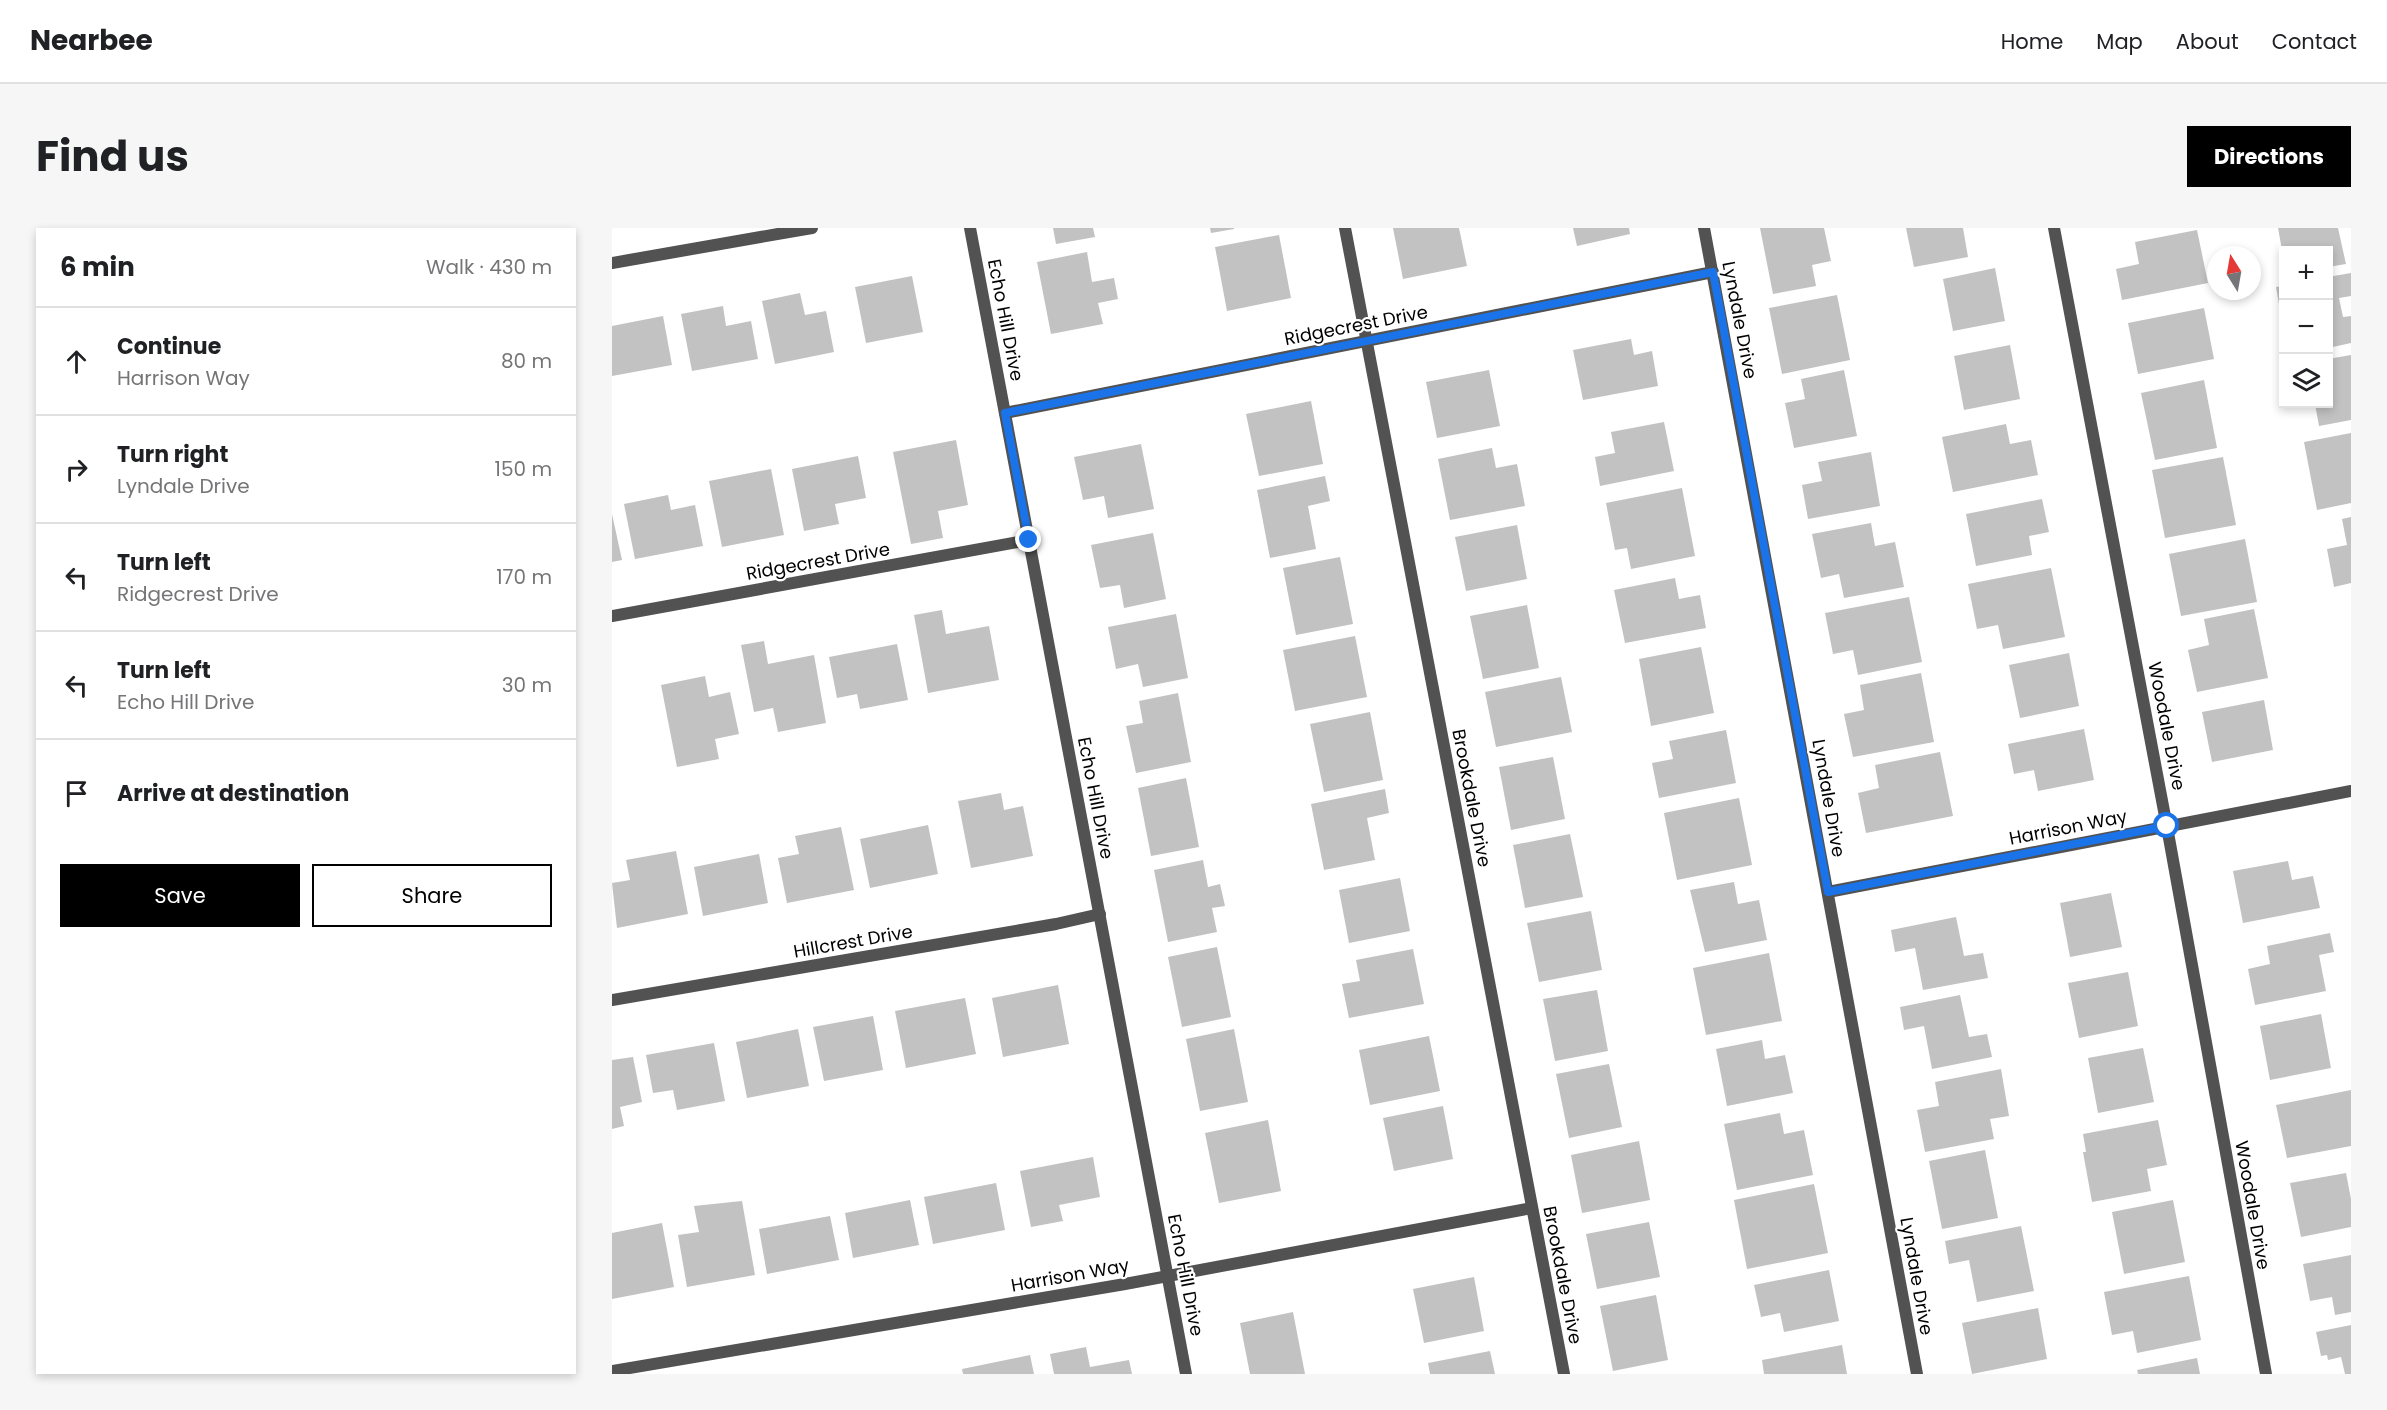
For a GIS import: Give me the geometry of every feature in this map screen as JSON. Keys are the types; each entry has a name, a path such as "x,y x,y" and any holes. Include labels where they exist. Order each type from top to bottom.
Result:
{"street":[{"path":"612,263 812,228"},
{"name":"Echo Hill Drive","path":"970,228 1186,1374"},
{"name":"Brookdale Drive","path":"1345,228 1564,1374"},
{"name":"Lyndale Drive","path":"1704,228 1917,1374"},
{"name":"Woodale Drive","path":"2054,228 2167,826 2266,1374"},
{"name":"Ridgecrest Drive","path":"1005,413 1713,272"},
{"name":"Ridgecrest Drive","path":"612,616 1029,540"},
{"name":"Harrison Way","path":"1828,892 2351,791"},
{"name":"Hillcrest Drive","path":"612,1000 1056,924 1100,914"},
{"name":"Harrison Way","path":"612,1371 1168,1276 1532,1208"}],"building":[{"path":"1053,228 1093,228 1095,237 1056,244"},
{"path":"1210,228 1234,228 1234,229 1211,233"},
{"path":"1393,228 1459,228 1467,266 1403,279"},
{"path":"1573,228 1629,228 1630,234 1577,246"},
{"path":"1760,228 1824,228 1831,261 1812,265 1816,286 1773,294"},
{"path":"1906,228 1963,228 1968,257 1914,267"},
{"path":"2278,228 2338,228 2346,264 2333,266 2333,246 2281,246"},
{"path":"2197,230 2207,283 2122,300 2116,269 2139,264 2135,242"},
{"path":"1279,235 1291,298 1227,311 1215,247"},
{"path":"1087,252 1092,282 1114,278 1118,299 1098,303 1103,324 1051,334 1037,262"},
{"path":"1995,268 2005,321 1953,331 1943,279"},
{"path":"2351,273 2351,296 2339,298 2343,317 2351,316 2351,343 2333,347 2333,300 2333,276"},
{"path":"912,276 923,332 866,343 855,287"},
{"path":"2276,287 2279,287 2279,304"},
{"path":"800,293 805,315 826,311 834,352 775,364 762,301"},
{"path":"1837,295 1850,360 1782,374 1769,308"},
{"path":"723,306 726,326 751,321 758,359 692,371 681,314"},
{"path":"2204,308 2214,359 2138,374 2128,323"},
{"path":"663,316 672,365 612,376 612,326"},
{"path":"1631,339 1634,355 1652,351 1658,386 1583,400 1573,350"},
{"path":"2010,345 2020,399 1964,410 1954,356"},
{"path":"2351,355 2351,420 2319,426 2316,408 2333,408 2333,358"},
{"path":"1489,370 1500,426 1437,438 1426,382"},
{"path":"1844,370 1857,436 1794,448 1785,403 1805,399 1801,379"},
{"path":"2204,380 2217,448 2155,460 2141,393"},
{"path":"1311,401 1323,464 1259,476 1246,414"},
{"path":"1664,422 1674,471 1600,486 1595,457 1615,453 1611,432"},
{"path":"2006,424 2010,444 2031,440 2038,475 1953,492 1942,437"},
{"path":"2351,433 2351,503 2317,510 2304,442"},
{"path":"956,440 968,505 938,511 943,538 911,544 893,452"},
{"path":"1141,444 1154,509 1108,518 1104,496 1083,500 1074,457"},
{"path":"1492,448 1496,468 1517,464 1525,506 1450,520 1438,459"},
{"path":"1871,452 1880,506 1808,519 1802,485 1822,481 1818,462"},
{"path":"858,456 866,498 835,504 839,524 804,531 792,469"},
{"path":"2223,457 2236,525 2165,538 2152,470"},
{"path":"771,469 784,535 722,547 709,481"},
{"path":"1325,476 1330,501 1308,506 1316,549 1270,558 1257,490"},
{"path":"1682,488 1695,556 1631,569 1627,548 1615,550 1606,503"},
{"path":"668,495 671,510 695,505 703,546 635,559 624,504"},
{"path":"2042,499 2049,532 2029,536 2032,555 1976,566 1966,514"},
{"path":"612,514 622,560 612,562"},
{"path":"2351,517 2351,583 2334,587 2327,549 2347,545 2342,519"},
{"path":"1871,523 1875,546 1895,542 1904,587 1844,598 1839,574 1821,578 1812,534"},
{"path":"1517,525 1527,579 1466,591 1455,537"},
{"path":"1153,533 1166,599 1124,608 1120,585 1100,588 1091,545"},
{"path":"2245,539 2257,602 2181,616 2169,554"},
{"path":"1340,557 1353,624 1296,635 1283,568"},
{"path":"2051,568 2065,637 2003,649 1998,625 1977,629 1968,584"},
{"path":"1675,578 1679,599 1700,595 1706,628 1625,643 1614,590"},
{"path":"1909,597 1922,662 1858,675 1853,650 1833,654 1825,613"},
{"path":"1527,605 1539,668 1483,679 1470,616"},
{"path":"2254,609 2268,678 2197,692 2188,650 2209,645 2204,619"},
{"path":"942,610 946,634 989,626 999,680 928,693 914,615"},
{"path":"1176,614 1188,678 1143,687 1138,664 1116,669 1108,627"},
{"path":"1355,636 1367,697 1295,711 1283,650"},
{"path":"764,641 768,664 814,655 826,723 778,732 773,708 754,712 741,645"},
{"path":"897,644 908,700 860,709 857,694 837,698 829,657"},
{"path":"1701,647 1714,713 1651,726 1639,659"},
{"path":"2069,653 2079,706 2020,718 2009,665"},
{"path":"1921,673 1934,742 1853,757 1844,714 1864,710 1860,685"},
{"path":"705,676 709,697 730,692 739,734 715,739 719,759 677,767 661,685"},
{"path":"1561,677 1572,732 1496,747 1485,692"},
{"path":"1178,693 1191,762 1136,773 1126,726 1143,723 1139,701"},
{"path":"2264,700 2273,750 2212,762 2202,712"},
{"path":"1370,712 1383,780 1324,792 1310,724"},
{"path":"2084,729 2094,780 2038,791 2034,770 2014,774 2008,744"},
{"path":"1726,730 1736,783 1659,798 1652,763 1673,759 1669,741"},
{"path":"1940,752 1953,816 1866,833 1858,793 1879,788 1875,765"},
{"path":"1553,757 1565,819 1511,830 1499,767"},
{"path":"1186,778 1199,847 1151,856 1138,788"},
{"path":"1385,789 1389,813 1367,818 1375,860 1324,870 1311,804"},
{"path":"1001,793 1004,810 1023,806 1033,856 971,868 958,801"},
{"path":"1739,798 1752,865 1677,880 1664,813"},
{"path":"928,825 938,874 870,888 860,839"},
{"path":"841,827 854,890 787,903 778,858 799,854 795,836"},
{"path":"1570,834 1583,897 1525,908 1513,845"},
{"path":"676,851 688,914 617,928 612,883 630,880 626,860"},
{"path":"759,854 768,903 703,916 694,867"},
{"path":"1203,860 1208,887 1220,884 1225,906 1212,908 1217,932 1168,942 1154,870"},
{"path":"2288,861 2292,880 2313,876 2320,908 2243,923 2233,871"},
{"path":"1400,878 1410,931 1349,943 1339,890"},
{"path":"1734,882 1738,904 1759,900 1767,940 1705,952 1690,890"},
{"path":"2111,893 2122,947 2070,957 2060,903"},
{"path":"1591,911 1602,970 1539,982 1527,923"},
{"path":"1956,917 1964,956 1983,953 1988,978 1923,990 1915,948 1895,952 1891,930"},
{"path":"2330,933 2334,952 2319,955 2326,991 2255,1005 2248,969 2270,964 2267,946"},
{"path":"1217,947 1231,1017 1182,1027 1168,957"},
{"path":"1413,949 1424,1004 1349,1018 1342,984 1360,981 1356,960"},
{"path":"1769,953 1782,1021 1706,1035 1693,968"},
{"path":"2128,972 2138,1026 2079,1038 2068,983"},
{"path":"1058,985 1069,1044 1003,1057 992,998"},
{"path":"1597,990 1608,1051 1555,1061 1543,999"},
{"path":"1960,995 1969,1037 1987,1034 1992,1057 1932,1069 1924,1026 1904,1030 1900,1007"},
{"path":"965,998 976,1054 906,1068 895,1011"},
{"path":"2321,1014 2331,1068 2270,1080 2260,1026"},
{"path":"873,1016 883,1070 824,1081 813,1027"},
{"path":"798,1029 809,1086 747,1098 736,1042"},
{"path":"1234,1029 1248,1102 1200,1111 1186,1039"},
{"path":"1429,1036 1440,1091 1370,1105 1359,1050"},
{"path":"1762,1040 1765,1059 1785,1055 1793,1093 1727,1106 1716,1049"},
{"path":"714,1043 725,1101 677,1110 673,1090 653,1093 646,1055"},
{"path":"2143,1048 2154,1102 2098,1113 2088,1058"},
{"path":"633,1057 642,1102 620,1107 624,1126 612,1129 612,1060"},
{"path":"1609,1064 1622,1127 1569,1138 1556,1074"},
{"path":"2001,1069 2009,1116 1990,1119 1994,1139 1925,1152 1917,1110 1939,1106 1935,1082"},
{"path":"2351,1090 2351,1146 2287,1158 2276,1105"},
{"path":"1443,1106 1453,1159 1394,1171 1383,1118"},
{"path":"1780,1113 1784,1134 1804,1130 1813,1175 1737,1190 1724,1124"},
{"path":"1268,1120 1281,1191 1219,1203 1205,1133"},
{"path":"2158,1120 2167,1165 2147,1169 2151,1191 2092,1202 2083,1152 2086,1152 2083,1134"},
{"path":"1639,1141 1650,1200 1582,1213 1571,1155"},
{"path":"1985,1150 1998,1218 1942,1229 1929,1161"},
{"path":"1093,1157 1100,1197 1059,1205 1063,1221 1031,1227 1020,1171"},
{"path":"2346,1173 2351,1199 2351,1227 2301,1237 2290,1183"},
{"path":"996,1183 1005,1230 933,1244 924,1197"},
{"path":"1814,1184 1828,1253 1747,1269 1734,1200"},
{"path":"910,1200 919,1245 853,1258 845,1213"},
{"path":"2173,1200 2185,1262 2124,1274 2112,1212"},
{"path":"742,1201 755,1275 687,1287 678,1235 699,1232 694,1206"},
{"path":"830,1216 839,1260 767,1274 759,1229"},
{"path":"1649,1222 1660,1277 1597,1289 1586,1234"},
{"path":"662,1223 674,1287 612,1299 612,1233"},
{"path":"2021,1226 2034,1291 1977,1302 1969,1260 1949,1264 1945,1241"},
{"path":"2351,1255 2351,1312 2335,1315 2332,1297 2310,1301 2303,1264"},
{"path":"1829,1270 1839,1321 1784,1332 1780,1313 1761,1317 1754,1285"},
{"path":"2189,1276 2201,1340 2137,1353 2133,1331 2112,1335 2104,1292"},
{"path":"1474,1277 1484,1331 1424,1343 1413,1289"},
{"path":"1656,1295 1668,1360 1613,1371 1600,1306"},
{"path":"2038,1308 2047,1359 1972,1374 1962,1323"},
{"path":"1293,1312 1305,1374 1250,1374 1240,1323"},
{"path":"2351,1325 2351,1374 2345,1374 2341,1357 2328,1360 2327,1355 2321,1356 2316,1332"},
{"path":"1842,1345 1847,1374 1764,1374 1762,1360"},
{"path":"1086,1347 1090,1367 1129,1360 1132,1374 1054,1374 1050,1354"},
{"path":"1490,1351 1495,1374 1430,1374 1428,1363"},
{"path":"1030,1355 1034,1374 963,1374 962,1369"},
{"path":"2197,1358 2200,1374 2138,1374 2137,1370"}],"route":[{"path":"1029,540 1005,413 1713,272 1828,892 2167,826"}]}
